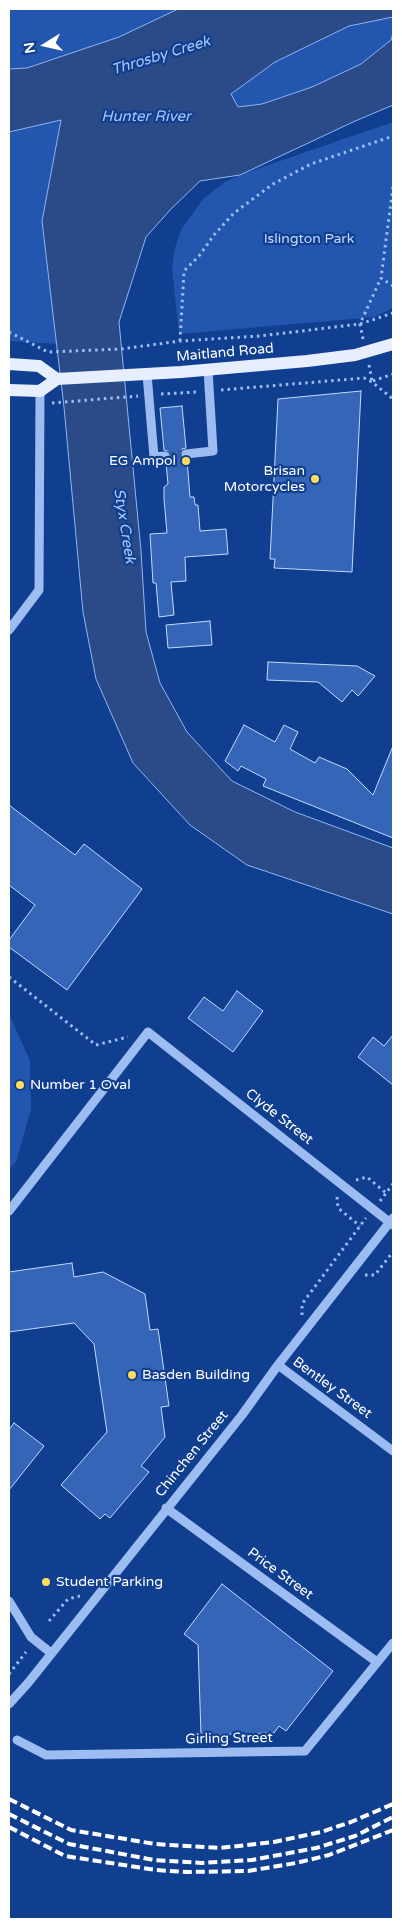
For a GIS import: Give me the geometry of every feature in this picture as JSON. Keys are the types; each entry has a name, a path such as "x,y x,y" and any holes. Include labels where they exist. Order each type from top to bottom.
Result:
{"main road":[{"name":"Maitland Road","path":"57,378 208,370 341,357 392,348"},
{"path":"9,364 39,366 57,378 40,391 9,390"}],"street":[{"path":"186,454 213,451 208,370"},
{"path":"147,374 154,457 165,456"},
{"path":"9,630 39,590 40,391"},
{"path":"9,1210 148,1032"},
{"name":"Clyde Street","path":"148,1032 392,1222"},
{"name":"Chinchen Street","path":"9,1704 52,1653 242,1414 278,1365 392,1222"},
{"name":"Bentley Street","path":"278,1365 393,1450"},
{"name":"Price Street","path":"166,1508 378,1662"},
{"path":"9,1601 31,1637 52,1653"},
{"name":"Girling Street","path":"17,1740 46,1755 305,1751 393,1643"}],"path":[{"path":"180,341 184,270 199,256 214,235 234,213 272,184 311,164 393,136"},
{"path":"360,324 381,278 393,187"},
{"path":"381,278 393,286"},
{"path":"9,332 48,352 121,349 180,341 260,336 360,324 393,313"},
{"path":"372,382 393,374"},
{"path":"63,402 364,378 393,399"},
{"path":"9,977 96,1045 148,1032"},
{"path":"367,1177 386,1193 393,1184"},
{"path":"302,1304 360,1226 338,1208"},
{"path":"376,1275 393,1254"},
{"path":"49,1621 68,1599"},
{"path":"9,1674 26,1652"}],"green space":[{"path":"9,9 178,9 119,37 27,68 9,69"},
{"path":"393,17 391,40 361,64 312,87 262,104 237,107 231,94 275,62 349,26"},
{"path":"61,120 42,221 57,344 9,341 9,132"},
{"name":"Islington Park","path":"393,122 393,308 374,317 179,334 172,267 175,248 181,230 203,199 225,182 245,173"},
{"name":"Number 1 Oval","path":"9,1014 30,1061 31,1109 16,1162 9,1169"}],"water":[{"name":"Hunter River","path":"178,9 393,9 393,17 349,26 275,62 231,94 238,107 262,104 312,87 361,64 391,40 393,33 393,105 240,175 200,181 146,237 119,322 141,551 146,632 160,683 187,732 232,781 295,812 393,848 393,914 247,865 190,825 133,763 96,679 83,612 64,407 42,221 61,120 9,132 9,69 27,68 119,37"}],"building":[{"name":"Brisan Motorcycles","path":"361,391 352,572 274,568 275,559 270,559 278,399"},
{"path":"182,406 186,448 182,449 180,455 183,459 187,460 190,497 194,497 195,505 198,505 200,531 226,529 228,554 185,557 186,581 171,582 174,615 159,617 156,583 153,583 150,534 167,533 164,487 168,484 166,462 169,461 171,456 170,452 164,450 160,408"},
{"path":"210,621 212,645 168,648 166,625"},
{"path":"268,662 357,666 375,676 358,696 352,690 342,702 318,682 267,680"},
{"path":"244,725 275,742 284,725 298,732 290,749 315,763 319,757 347,769 373,795 393,746 393,838 263,786 266,779 241,766 238,771 225,761"},
{"path":"9,805 75,855 84,844 142,889 67,990 9,947 9,940 35,905 9,885"},
{"path":"237,991 263,1011 233,1052 188,1018 204,997 223,1011"},
{"path":"393,1035 393,1085 358,1057 373,1037 384,1046"},
{"name":"Basden Building","path":"72,1263 74,1277 103,1272 145,1294 150,1330 158,1329 169,1406 161,1407 165,1437 141,1466 149,1472 110,1518 105,1514 100,1519 61,1485 107,1432 94,1344 74,1323 9,1332 9,1272"},
{"path":"14,1423 44,1446 9,1490 9,1430"},
{"path":"222,1584 333,1671 286,1731 279,1726 274,1733 201,1735 198,1645 184,1634"}],"tunnel":[{"path":"165,456 186,454"}],"railway":[{"path":"9,1799 71,1830 155,1844 220,1848 274,1842 321,1832 351,1822 393,1804"},
{"path":"9,1814 69,1844 154,1860 202,1863 252,1860 316,1848 355,1836 393,1817"},
{"path":"9,1827 65,1856 156,1870 187,1872 248,1871 296,1863 329,1855 393,1830"}],"place":[{"name":"EG Ampol","path":"186,461"},
{"name":"Brisan Motorcycles","path":"315,479"},
{"name":"Number 1 Oval","path":"20,1085"},
{"name":"Basden Building","path":"132,1375"},
{"name":"Student Parking","path":"46,1582"}],"water label":[{"name":"Throsby Creek","path":"161,56"},
{"name":"Styx Creek","path":"124,526"}]}
